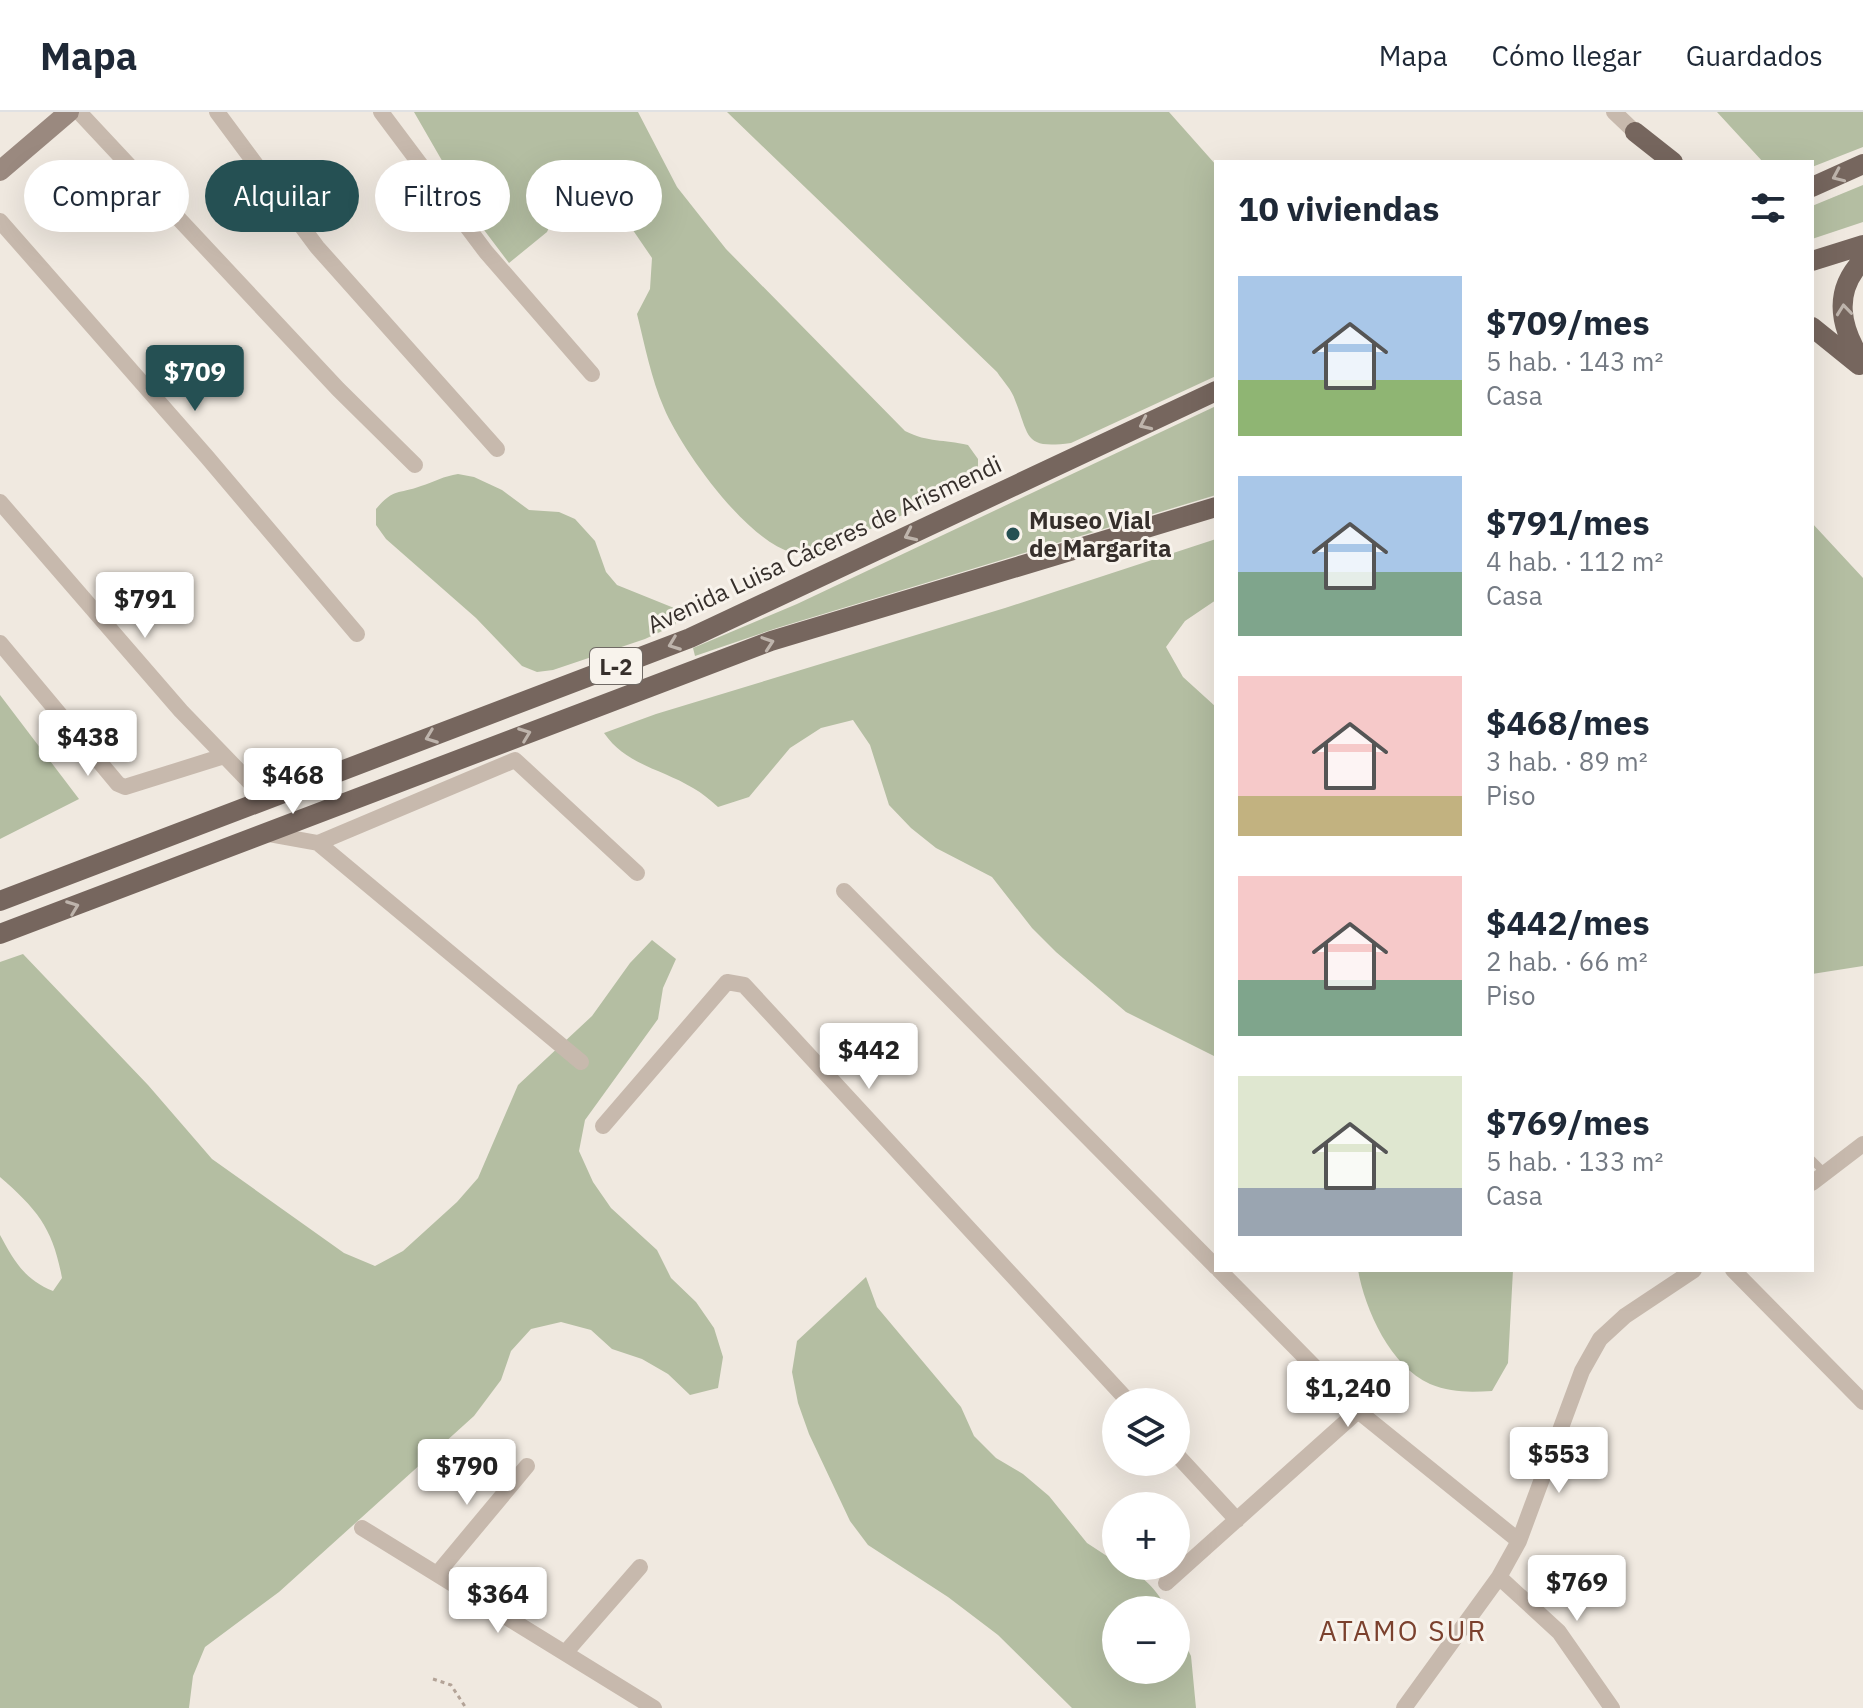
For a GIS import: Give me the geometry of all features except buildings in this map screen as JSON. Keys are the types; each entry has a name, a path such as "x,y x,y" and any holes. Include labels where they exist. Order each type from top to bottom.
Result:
{"main road":[{"path":"1635,132 1647,160"},
{"path":"1635,132 1670,160"},
{"path":"1814,186 1863,164"},
{"path":"1814,260 1863,245"},
{"path":"1863,260 1850,274 1843,289 1842,307 1854,350 1863,363"},
{"path":"1814,329 1863,369"},
{"name":"Avenida Luisa Cáceres de Arismendi","path":"0,901 690,638 1214,392"},
{"name":"L-2","path":"0,934 771,641 1214,508"}],"street":[{"path":"0,171 69,112"},
{"path":"79,112 338,389 415,465"},
{"path":"217,112 317,247 497,449"},
{"path":"381,112 486,252 592,374"},
{"path":"1614,112 1635,132"},
{"path":"0,221 357,634"},
{"path":"0,502 113,635 267,800"},
{"path":"0,643 118,784 125,787 224,756"},
{"path":"318,843 515,760 637,873"},
{"path":"262,834 284,835 318,843 581,1062"},
{"path":"844,891 1214,1266"},
{"path":"603,1126 727,982 744,985 1116,1388"},
{"path":"1818,1178 1863,1144"},
{"path":"1220,1272 1358,1411 1519,1541"},
{"path":"1404,1708 1499,1577 1519,1541 1582,1371 1600,1339 1625,1316 1691,1272"},
{"path":"1735,1272 1863,1402"},
{"path":"1166,1583 1358,1411"},
{"path":"437,1574 527,1466"},
{"path":"1190,1469 1237,1520"},
{"path":"362,1528 654,1708"},
{"path":"565,1653 640,1567"},
{"path":"1499,1577 1559,1632 1612,1708"}],"path":[{"path":"433,1679 451,1685 466,1708"}],"green space":[{"path":"414,112 638,112 677,187 726,249 905,431 929,439 968,445 978,459 978,475 965,488 815,553 794,553 774,544 736,512 700,469 673,426 652,374 637,314 650,289 652,258 634,232 662,232 662,160 526,160 526,232 547,232 509,263 486,232 510,232 510,160 442,160"},
{"path":"727,112 1169,112 1214,163 1214,377 1071,443 1045,444 1031,438 1027,432 1014,396 997,372"},
{"path":"1717,112 1863,112 1863,147 1814,166 1814,160 1761,160"},
{"path":"1863,185 1863,222 1814,238 1814,205"},
{"name":"Museo Vial de Margarita","path":"1214,407 1214,496 777,628 695,656 693,648 797,604"},
{"path":"458,474 474,477 502,490 529,510 559,512 575,519 595,541 606,572 617,585 679,610 675,625 645,639 553,670 537,672 522,666 476,618 386,539 376,525 376,509 392,494"},
{"path":"1814,525 1863,578 1863,966 1814,974"},
{"path":"1214,540 1214,601 1185,621 1166,647 1183,677 1214,705 1214,1056 1126,1012 1032,928 992,877 936,848 911,828 889,805 870,745 853,720 821,728 790,748 749,797 718,807 681,781 623,752 604,733 656,714 1005,608"},
{"path":"0,695 79,799 0,839"},
{"path":"652,940 676,959 663,988 658,1019 585,1120 579,1151 593,1182 611,1208 657,1250 671,1278 696,1302 714,1328 723,1357 718,1388 690,1395 668,1374 642,1359 612,1349 591,1330 561,1322 531,1329 511,1351 501,1380 474,1416 279,1592 205,1647 193,1676 189,1708 0,1708 0,1235 16,1261 43,1287 53,1291 62,1278 54,1246 42,1222 0,1177 0,962 23,954 148,1085 212,1159 344,1253 375,1266 403,1251 457,1202 478,1178 518,1085 592,1016 630,963"},
{"path":"1358,1272 1513,1272 1508,1363 1492,1391 1446,1389 1416,1376 1403,1365 1382,1336"},
{"path":"866,1277 877,1307 961,1407 974,1436 996,1458 1023,1474 1049,1496 1087,1543 1102,1553 1102,1580 1144,1580 1158,1596 1102,1596 1102,1684 1190,1684 1190,1654 1196,1708 1072,1708 998,1635 948,1597 868,1545 850,1521 809,1434 798,1403 792,1372 797,1341"}],"place":[{"name":"Museo Vial de Margarita","path":"1013,534"}],"district":[{"name":"ATAMO SUR","path":"1403,1630"}]}
